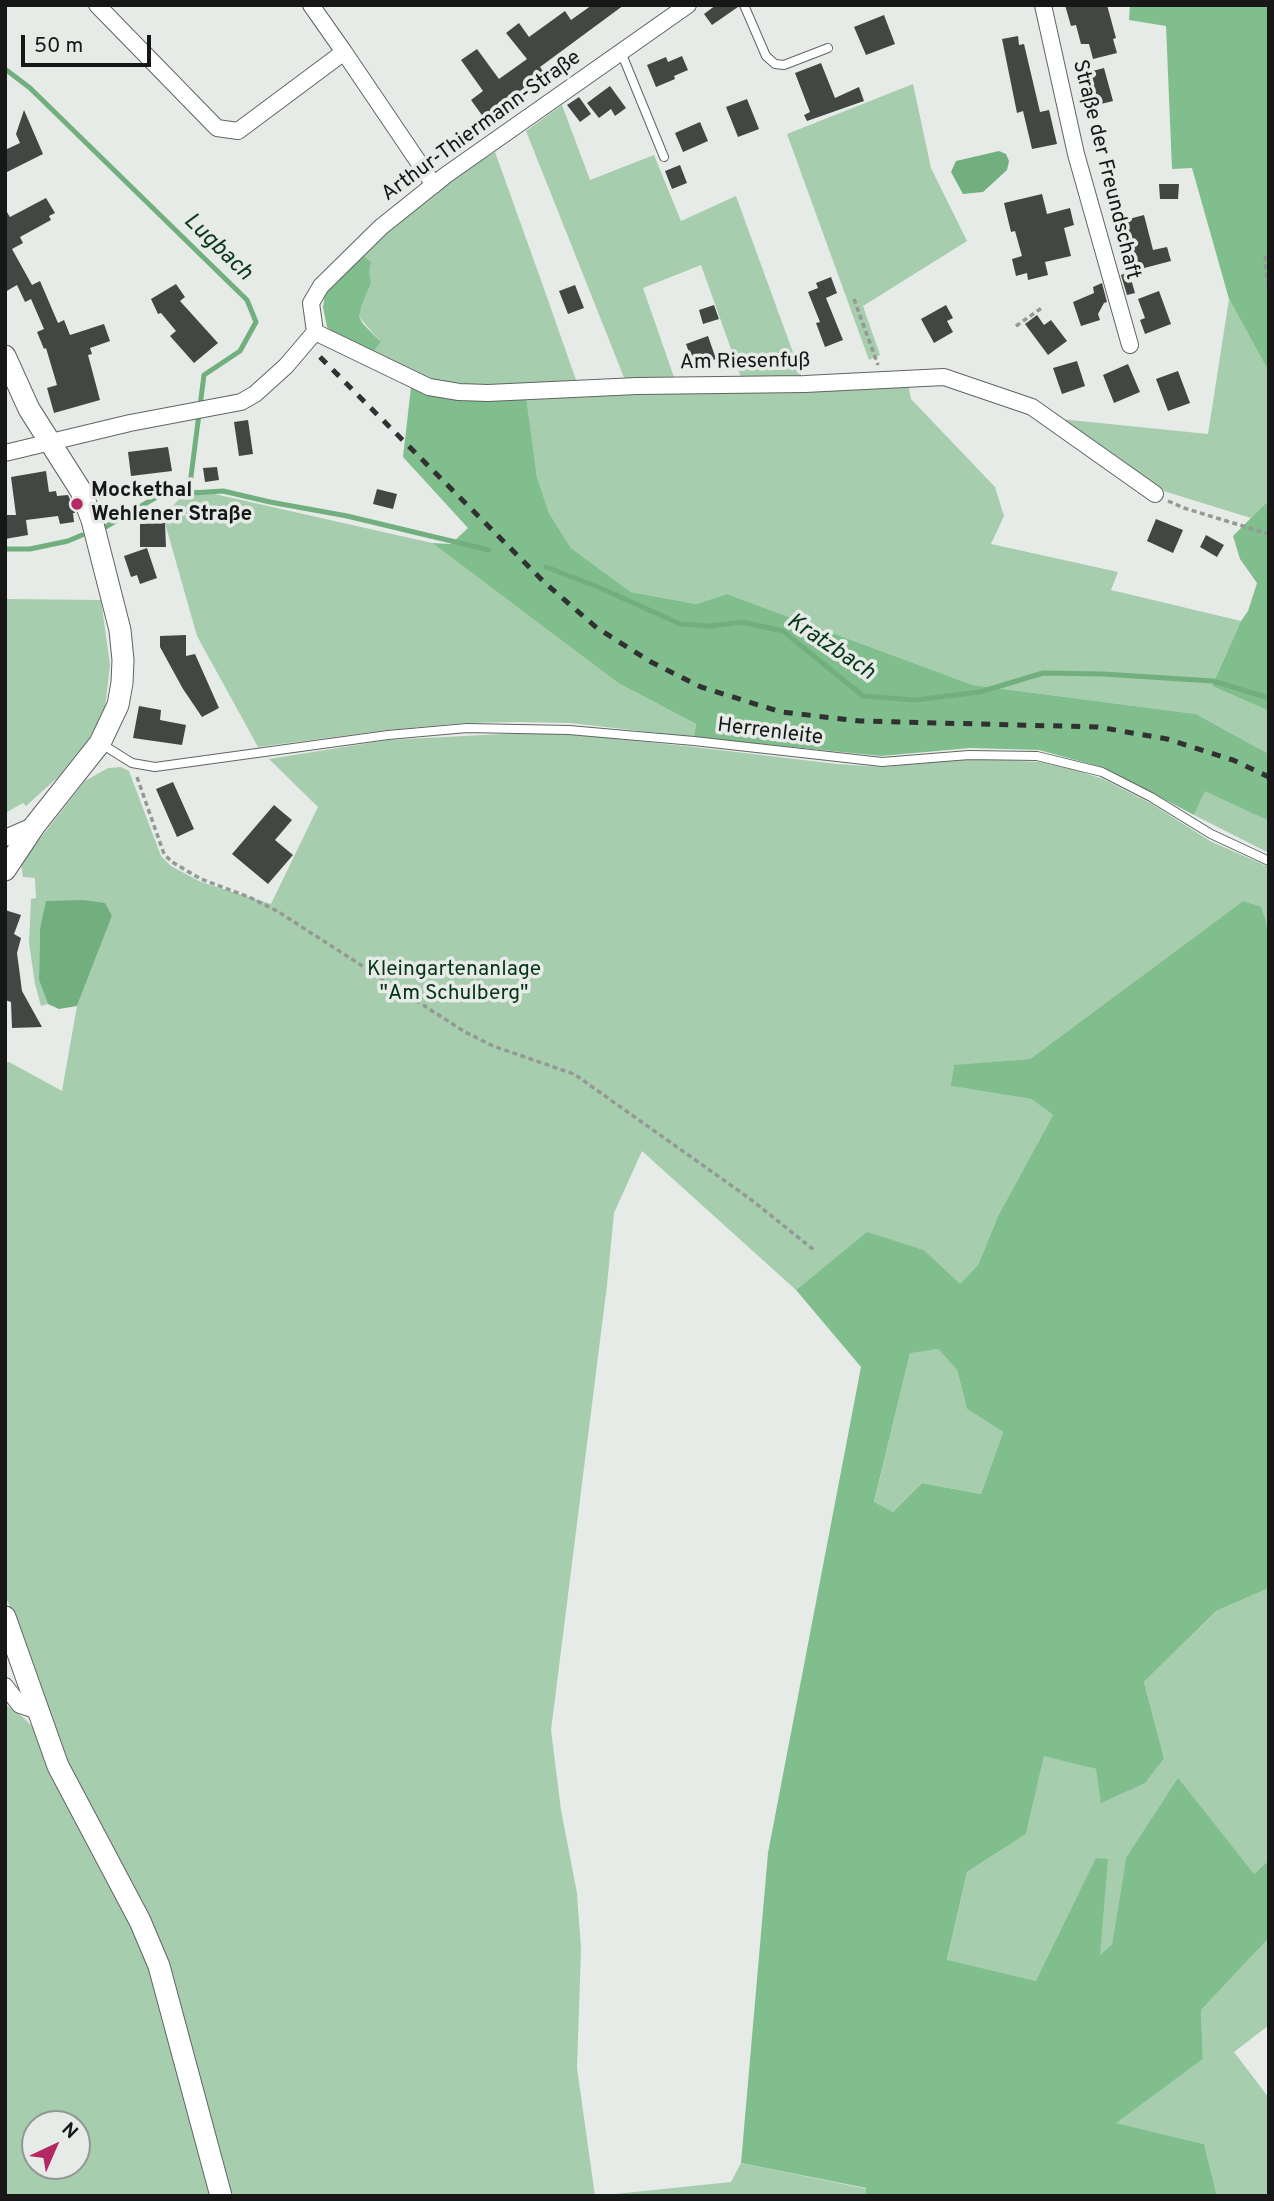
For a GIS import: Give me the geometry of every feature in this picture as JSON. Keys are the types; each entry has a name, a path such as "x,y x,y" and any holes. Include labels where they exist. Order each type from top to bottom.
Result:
{"street":[{"path":"97,5 217,128 238,131 344,52"},
{"path":"311,5 434,185"},
{"name":"Arthur-Thiermann-Straße","path":"315,332 311,303 321,286 381,227 434,185 688,5"},
{"name":"Straße der Freundschaft","path":"1044,5 1076,154 1130,345"},
{"path":"5,453 130,423 241,402 265,387 315,332"},
{"name":"Am Riesenfuß","path":"315,332 429,387 459,392 805,384 944,377 1032,407 1155,494"},
{"path":"5,356 29,409 81,491 88,510 120,630 122,683 112,721 100,743 35,825 5,870"},
{"path":"5,838 35,825"},
{"path":"5,1617 58,1766 140,1921 159,1966 221,2196"},
{"path":"5,1686 20,1705 38,1711"}],"lane":[{"path":"744,5 766,55 775,64 784,65 828,48"},
{"path":"621,52 664,157"},
{"name":"Herrenleite","path":"132,763 155,767 388,735 467,728 569,730 882,762 969,755 1037,756 1102,772 1151,797 1211,834 1269,861"},
{"path":"100,743 132,763"}],"path":[{"path":"1269,248 1265,259 1269,295"},
{"path":"854,299 883,380"},
{"path":"1016,326 1043,307"},
{"path":"1155,494 1184,508 1269,534"},
{"path":"132,763 164,854 172,862 201,879 277,911 465,1032 493,1046 573,1074 749,1198 814,1250"}],"green space":[{"path":"913,84 931,168 967,241 863,306 880,355 869,360 787,134"},
{"path":"562,105 590,180 654,155 681,221 736,196 803,380 742,380 701,265 643,288 675,380 625,380 526,131"},
{"path":"495,152 576,380 484,386 435,383 372,354 381,342 359,317 371,283 362,255 446,182"},
{"path":"1229,299 1269,372 1269,500 1251,518 1157,489 1060,419 1208,434"},
{"path":"908,384 911,399 995,487 1004,516 991,544 1118,572 1111,590 1241,621 1212,686 1269,711 1269,754 1196,714 973,685 727,594 696,604 631,592 571,548 549,513 537,477 526,396"},
{"path":"188,488 432,543 618,683 696,724 694,737 570,723 465,723 258,747 197,636 165,523 164,517"},
{"path":"5,599 101,600 110,665 105,708 90,737 58,777 26,806 23,803 5,813"},
{"name":"Kleingartenanlage \"Am Schulberg\"","path":"521,733 570,734 882,767 973,759 1039,762 1072,769 1103,779 1152,804 1210,841 1269,867 1269,942 1266,921 1243,901 1030,1059 954,1066 952,1086 1031,1099 1053,1115 999,1214 978,1265 960,1285 924,1250 867,1233 796,1290 642,1151 614,1213 551,1730 561,1810 577,1893 581,1949 577,2068 595,2196 229,2196 181,2012 67,1761 5,1594 5,1063 9,1062 62,1091 77,1006 112,916 40,929 39,980 48,1004 41,1006 29,943 31,899 36,898 35,878 23,877 21,863 85,781 108,768 121,767 129,771 161,856 171,866 201,882 271,904 318,807 269,759 388,740"},
{"path":"1205,790 1269,821 1269,853 1194,815"},
{"path":"938,1349 957,1370 967,1409 1003,1432 981,1494 922,1483 893,1512 874,1503 910,1352"},
{"path":"1269,1588 1269,1860 1254,1874 1126,1858 1112,1944 1099,1956 1107,1859 1036,1981 947,1961 967,1872 1026,1834 1044,1755 1096,1769 1164,1758 1144,1682 1216,1611"},
{"path":"5,1704 24,1718 41,1736 152,1968 213,2196 5,2196"},
{"path":"1269,1938 1269,2025 1234,2052 1269,2098 1269,2196 1217,2196 1204,2144 1115,2123 1203,2059 1201,2010"},
{"path":"741,2163 867,2189 866,2196 596,2196 731,2182"}],"shaded area":[{"path":"1130,5 1269,5 1269,372 1229,299 1192,168 1172,169 1166,26 1129,20"},
{"path":"999,151 1006,154 1009,161 1007,170 983,192 963,194 951,172 956,161"},
{"path":"362,255 371,262 371,283 359,317 381,342 372,354 338,337 327,327 323,307 325,294"},
{"path":"411,387 526,396 537,477 549,513 571,548 631,592 696,604 727,594 973,685 1196,714 1269,754 1269,821 1205,791 1194,815 1105,768 1039,750 970,748 881,756 694,737 696,724 618,683 432,543 451,544 468,528 403,457"},
{"path":"1269,500 1269,711 1212,686 1248,611 1257,583 1240,559 1233,536"},
{"path":"83,900 105,903 112,916 77,1006 59,1009 48,1004 39,980 40,929 46,901"},
{"path":"1243,901 1261,907 1269,942 1269,1588 1216,1611 1144,1682 1164,1758 1145,1783 1101,1803 1096,1769 1044,1756 1026,1834 967,1872 947,1960 1036,1981 1096,1858 1108,1859 1100,1955 1112,1944 1126,1858 1178,1778 1254,1874 1269,1860 1269,1938 1201,2010 1203,2059 1116,2123 1204,2144 1217,2196 866,2196 866,2188 741,2163 768,1853 861,1367 796,1290 867,1232 924,1250 960,1284 978,1265 999,1214 1053,1115 1031,1099 951,1086 954,1065 1030,1059","holes":["938,1349 957,1370 967,1409 1003,1432 981,1494 922,1483 893,1512 874,1502 910,1353"]}],"building":[{"path":"592,5 624,5 540,67 544,73 484,118 471,100 483,91 461,60 477,49 499,79 527,59 506,33 519,23 529,37 565,11 571,20"},
{"path":"716,5 738,7 712,25 704,14"},
{"path":"1065,5 1107,5 1117,53 1093,59 1089,44 1081,44 1076,25 1071,26"},
{"path":"884,15 895,44 866,55 854,27"},
{"path":"1018,36 1019,45 1024,44 1040,112 1049,110 1057,144 1032,149 1023,111 1017,113 1002,39"},
{"path":"682,56 688,70 656,87 647,65 666,57 668,62"},
{"path":"821,63 835,98 859,87 864,101 807,121 804,115 810,112 795,73"},
{"path":"1104,68 1113,101 1085,108 1077,75"},
{"path":"610,86 626,108 615,116 611,109 599,118 587,103"},
{"path":"579,97 591,114 580,122 567,105"},
{"path":"747,99 759,129 738,137 726,107"},
{"path":"24,110 43,154 5,173 5,150 20,143 16,134"},
{"path":"700,122 708,141 683,152 675,133"},
{"path":"680,165 687,183 672,189 665,171"},
{"path":"1159,184 1179,184 1178,199 1160,199"},
{"path":"1042,194 1047,214 1070,208 1074,225 1064,228 1071,256 1045,262 1048,275 1028,280 1027,273 1016,276 1012,259 1022,256 1015,231 1011,232 1004,203"},
{"path":"46,198 55,213 49,216 51,220 20,237 23,243 12,249 32,285 40,281 58,323 64,320 70,335 104,324 110,341 90,348 92,354 88,355 100,400 54,413 47,388 57,385 46,348 44,349 37,332 44,329 31,299 25,302 17,285 5,292 5,209 10,217"},
{"path":"1144,215 1153,250 1167,247 1171,261 1129,272 1135,293 1127,295 1121,275 1127,273 1123,261 1126,257 1114,223"},
{"path":"831,277 837,293 826,298 843,340 825,347 816,323 820,322 808,292 818,288 816,283"},
{"path":"1102,283 1107,302 1098,314 1100,320 1081,326 1073,302 1094,293 1093,287"},
{"path":"176,284 185,297 180,301 218,343 194,363 170,336 176,331 161,313 158,314 151,299"},
{"path":"575,285 584,308 568,314 559,291"},
{"path":"1159,291 1171,324 1145,334 1140,320 1145,318 1138,299"},
{"path":"714,305 719,319 703,324 699,310"},
{"path":"946,305 953,318 947,321 953,332 934,343 921,319"},
{"path":"1037,315 1044,325 1051,320 1067,341 1048,355 1025,324"},
{"path":"708,336 716,359 694,367 686,344"},
{"path":"1077,361 1085,386 1062,394 1053,368"},
{"path":"1128,364 1140,392 1114,403 1103,375"},
{"path":"1178,371 1190,403 1168,411 1156,379"},
{"path":"248,420 253,454 239,456 234,422"},
{"path":"168,447 172,471 131,476 128,452"},
{"path":"217,467 219,480 205,482 203,468"},
{"path":"46,471 49,492 56,491 57,496 68,495 75,513 74,522 60,524 58,516 26,520 28,535 5,539 5,515 16,515 11,477"},
{"path":"377,489 397,494 393,509 373,504"},
{"path":"1156,519 1183,530 1173,553 1147,541"},
{"path":"165,523 166,547 140,547 140,524"},
{"path":"1206,535 1224,545 1217,557 1200,547"},
{"path":"147,548 157,578 140,584 137,575 131,577 124,556"},
{"path":"186,635 186,656 195,654 219,708 202,717 160,647 160,636"},
{"path":"139,706 161,710 160,720 186,725 182,745 133,738"},
{"path":"173,782 194,829 177,837 156,789"},
{"path":"274,805 292,820 275,840 293,855 268,884 232,854"},
{"path":"5,910 21,915 14,934 21,938 17,953 22,991 42,1027 12,1028 11,1002 5,1000"}],"waterway":[{"name":"Lugbach","path":"5,69 30,88 247,300 256,322 240,351 204,375 189,492"},
{"name":"Kratzbach","path":"102,529 160,495 223,491 347,516 489,550"},
{"name":"Kratzbach","path":"5,549 30,549 68,541 82,535"},
{"name":"Kratzbach","path":"546,567 680,624 710,626 742,622 783,631 863,696 915,700 980,692 1043,673 1213,681 1269,698"}],"railway":[{"path":"320,357 545,583 597,628 651,662 701,687 781,712 860,721 1098,727 1167,739 1233,760 1269,777"}],"place":[{"name":"Mockethal Wehlener Straße","path":"77,504"}]}
